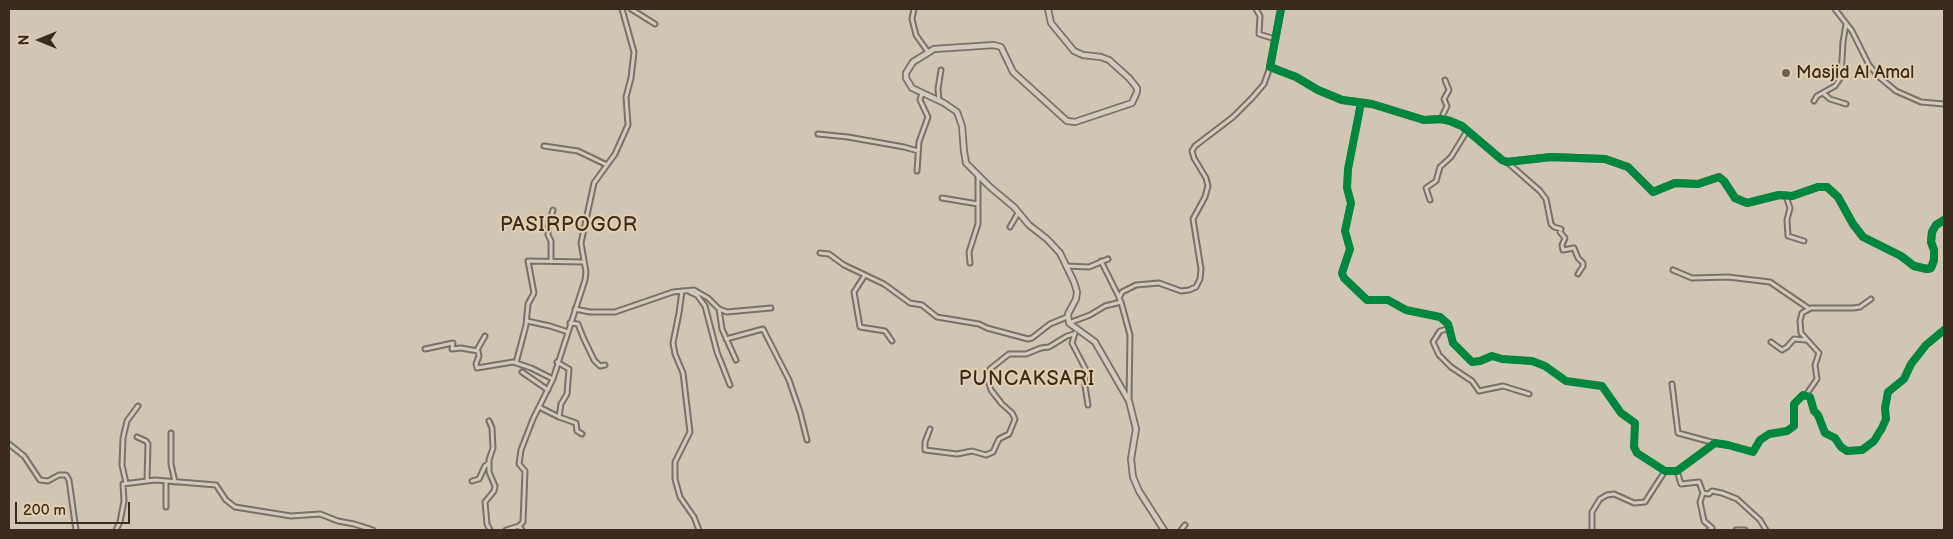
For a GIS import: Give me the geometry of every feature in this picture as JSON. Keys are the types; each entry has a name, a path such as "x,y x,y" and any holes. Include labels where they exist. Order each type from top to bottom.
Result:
{"main road":[{"path":"1048,9 1051,23 1074,51 1083,55 1105,59 1126,74 1136,88 1136,97 1132,103 1071,122 1067,121 1013,72 1003,51 998,46 940,48 928,52 912,62 906,73 909,86 939,100 956,112 962,126 965,160 978,176 1054,245 1066,266 1077,292 1067,317 1069,324 1075,332 1083,332 1095,342 1129,401 1136,429 1131,459 1133,477 1139,491 1164,530"},
{"path":"1281,9 1270,67 1296,77 1336,98 1414,118 1450,121 1467,131 1507,162 1551,157 1605,159 1628,167 1653,192 1674,183 1698,184 1719,177 1724,181 1734,198 1744,203 1779,195 1798,194 1818,187 1829,188 1838,197 1861,235 1901,256 1914,266 1927,270 1931,268 1934,260 1934,250 1930,242 1932,232 1936,225 1944,220"}],"street":[{"path":"506,530 519,526 523,522 525,471 519,464 520,457 530,426 553,379 585,280 581,243 589,200 596,179 607,165 625,133 628,123 626,97 631,78 634,52 622,9"},
{"path":"630,9 655,24"},
{"path":"914,9 912,19 916,35 928,52"},
{"path":"1256,9 1260,16 1259,34 1275,39"},
{"path":"1835,9 1852,31 1869,65 1889,85 1896,91 1921,102 1944,104"},
{"path":"1814,101 1817,96 1835,86 1841,77 1846,23"},
{"path":"1119,297 1125,290 1142,284 1163,283 1180,291 1196,287 1200,279 1201,268 1193,219 1205,197 1208,186 1206,178 1192,151 1195,146 1232,117 1252,98 1264,84 1270,67"},
{"path":"939,100 938,90 942,70"},
{"path":"1441,119 1447,106 1444,98 1449,90 1445,80"},
{"path":"917,171 919,142 928,117 920,100 922,93"},
{"path":"1823,93 1830,99 1846,104"},
{"path":"1361,103 1348,168 1347,188 1351,203 1345,231 1350,249 1342,276 1367,300 1388,300 1406,310 1436,315 1447,322 1453,343 1472,362 1492,356 1502,359 1532,361 1545,366 1566,381 1602,386 1621,413 1635,423 1634,447 1637,453 1665,471 1677,471 1715,444"},
{"path":"1430,200 1426,188 1436,182 1440,167 1451,157 1467,131"},
{"path":"818,134 848,137 918,151"},
{"path":"544,146 578,151 607,165"},
{"path":"1507,162 1542,194 1548,203 1552,224 1554,227 1561,228 1560,232 1565,238 1562,244 1563,250 1574,248 1583,264 1578,274"},
{"path":"970,263 969,252 978,224 978,176"},
{"path":"1786,196 1790,208 1787,220 1788,236 1804,241"},
{"path":"942,198 978,204"},
{"path":"551,261 551,241 548,235 548,227 553,210"},
{"path":"1010,227 1018,213"},
{"path":"820,253 829,254 844,265 884,284 910,303 922,305 936,317 979,324 1025,339 1032,338 1050,324 1067,317"},
{"path":"1066,266 1089,267 1108,259"},
{"path":"516,363 527,322 528,304 535,288 530,276 528,261 584,262"},
{"path":"1101,262 1121,302 1130,335 1129,401"},
{"path":"1673,270 1692,278 1728,278 1770,282 1808,308 1853,308 1860,307 1872,299"},
{"path":"865,275 854,292 860,327 885,331 892,341"},
{"path":"575,309 590,312 615,312 650,299 687,290 699,292 719,309 727,312 771,308"},
{"path":"687,290 697,295 704,306 717,352 730,385"},
{"path":"682,291 673,344 683,373 690,432 675,462 675,479 680,497 694,517 700,530"},
{"path":"1069,324 1105,306 1121,302"},
{"path":"1672,384 1678,433 1715,444 1728,445 1753,452 1760,440 1769,434 1787,431 1794,426 1794,404 1799,398 1806,395 1817,379 1816,361 1819,354 1815,347 1801,333 1800,322 1802,313 1808,308"},
{"path":"719,309 720,320 726,339 736,360"},
{"path":"527,322 550,326 568,332"},
{"path":"570,323 578,324 594,360 600,366 605,365"},
{"path":"1450,328 1440,332 1433,342 1439,355 1449,366 1472,381 1479,391 1493,386 1504,386 1529,394"},
{"path":"726,339 763,329 789,380 807,440"},
{"path":"1806,395 1810,397 1814,411 1818,415 1825,433 1835,438 1841,447 1847,451 1862,450 1874,441 1882,428 1886,419 1885,408 1888,392 1904,379 1911,364 1926,345 1944,330"},
{"path":"1075,332 1072,344 1086,370 1085,386 1088,405"},
{"path":"930,429 925,442 925,450 957,454 972,451 986,455 993,452 999,439 1009,434 1014,419 1012,413 991,390 987,378 990,369 1009,354 1026,354 1041,348 1050,347 1075,332"},
{"path":"485,336 477,350 479,355 476,364 478,368 506,362 516,363 553,379"},
{"path":"1771,342 1782,350 1794,338 1807,340"},
{"path":"425,349 452,343 452,349 477,350"},
{"path":"557,362 569,368 567,394 561,404 559,417"},
{"path":"522,372 548,390"},
{"path":"126,483 122,471 122,438 127,421 138,406"},
{"path":"539,407 559,417 576,422 577,431 582,434"},
{"path":"489,421 492,428 493,448 489,463 495,486 494,491 484,502 487,524 490,530"},
{"path":"171,433 171,464 175,482"},
{"path":"137,437 148,444 147,481"},
{"path":"9,444 24,456 40,480 48,481 66,475 69,480 76,530"},
{"path":"472,481 479,479 485,466 489,463"},
{"path":"1592,529 1592,512 1600,499 1606,495 1614,494 1634,503 1645,502 1665,471"},
{"path":"1677,471 1681,484 1698,481 1703,493 1701,505 1704,522 1712,528 1709,530"},
{"path":"116,530 120,522 124,501 122,484 147,481 216,486 226,500 235,506 291,516 320,514 373,530"},
{"path":"166,481 166,507"},
{"path":"1703,493 1709,494 1712,491 1739,499 1741,504 1760,520 1766,530"},
{"path":"1181,530 1185,525"},
{"path":"519,526 522,530"},
{"path":"1736,530 1745,530"}],"cycle path":[{"path":"1281,9 1270,67 1296,77 1318,90 1342,100 1372,104 1424,120 1441,119 1450,121 1462,126 1502,160 1507,162 1551,157 1605,159 1628,167 1653,192 1675,183 1698,184 1719,177 1724,181 1735,198 1747,203 1779,195 1792,196 1818,187 1827,187 1838,197 1853,224 1863,237 1901,256 1914,266 1927,269 1931,268 1934,260 1934,250 1931,242 1932,232 1936,225 1944,220"},
{"path":"1361,103 1348,169 1347,188 1351,203 1345,231 1350,249 1342,273 1344,278 1367,300 1388,300 1406,310 1440,317 1448,324 1453,343 1472,362 1492,356 1502,359 1532,361 1545,366 1566,381 1602,386 1621,413 1635,423 1634,447 1637,453 1665,471 1677,471 1715,443 1753,452 1760,440 1769,434 1787,431 1794,426 1794,404 1803,395 1810,397 1814,411 1818,415 1825,433 1835,438 1841,447 1847,451 1862,450 1874,441 1882,428 1886,419 1885,408 1888,392 1904,379 1911,364 1926,345 1944,330"}],"place":[{"name":"Masjid Al Amal","path":"1786,73"}],"district":[{"name":"PASIRPOGOR","path":"569,226"},
{"name":"PUNCAKSARI","path":"1027,380"}]}
